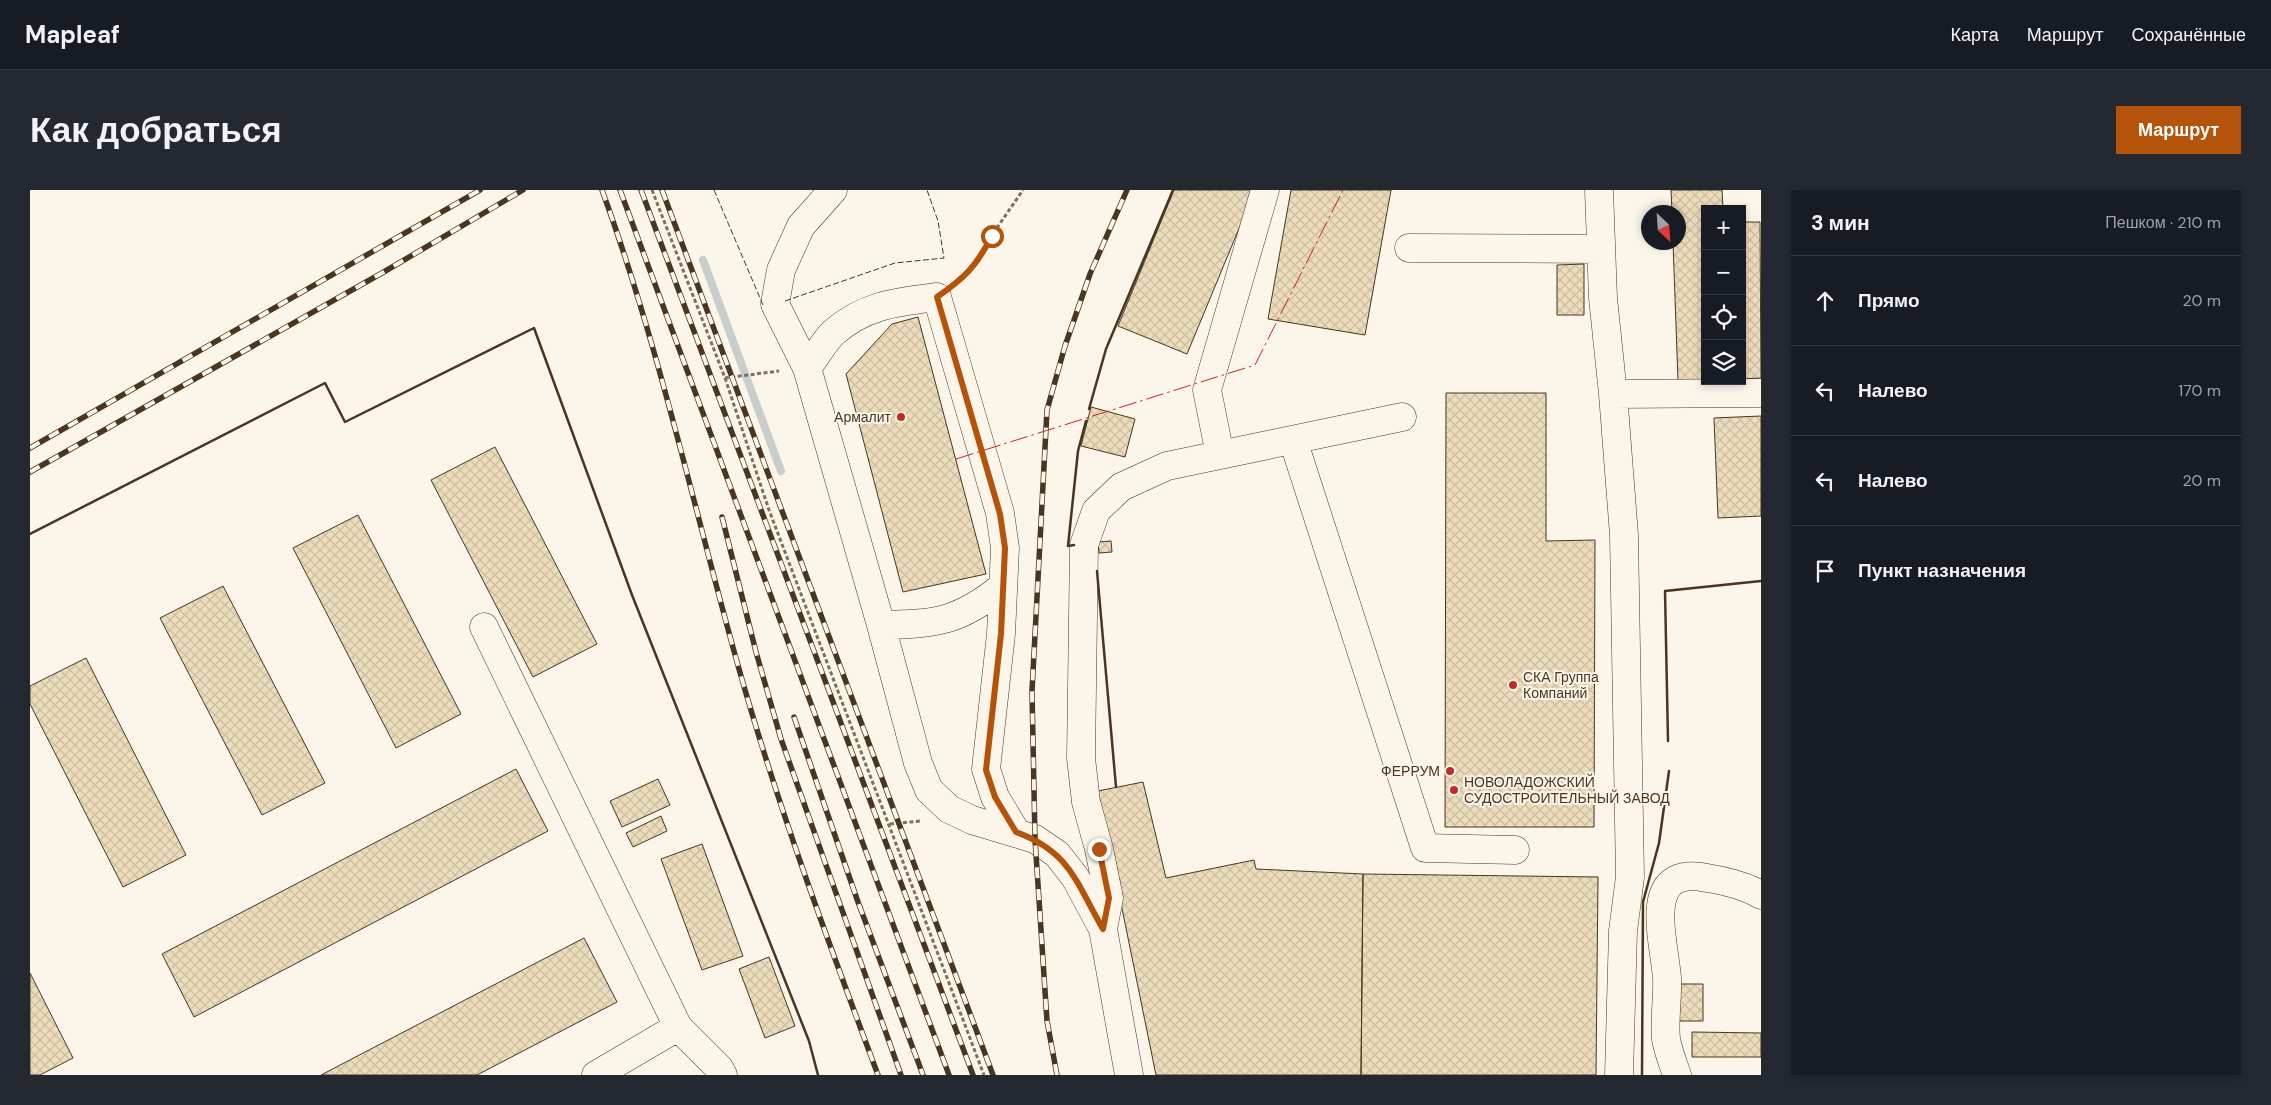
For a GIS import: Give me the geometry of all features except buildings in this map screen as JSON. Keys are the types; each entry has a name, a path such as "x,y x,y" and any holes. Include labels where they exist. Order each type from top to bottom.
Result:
{"lane":[{"path":"833,190 801,226 780,270 775,304 807,368 881,625 918,763 929,790 949,809 972,820 1035,839 1057,854 1075,877 1103,929 1129,1075"},
{"path":"1220,455 1207,390 1266,190"},
{"path":"1599,190 1603,298 1624,535 1630,877 1624,931 1619,1075"},
{"path":"1409,248 1601,249"},
{"path":"807,368 832,334 860,313 892,303 937,297 1000,514 1005,548 1000,644 986,770 995,797 1016,832"},
{"path":"1613,394 1761,393"},
{"path":"1103,929 1109,898 1099,849 1086,802 1081,758 1084,545 1096,511 1121,487 1167,466 1402,417"},
{"path":"1293,440 1425,848 1516,850"},
{"path":"881,625 922,624 954,618 984,602 1003,586"},
{"path":"484,627 678,1027 719,1068 723,1075"},
{"path":"1677,1075 1666,1039 1667,979 1660,915 1662,895 1672,880 1690,874 1733,883 1761,895"},
{"path":"596,1075 678,1027"}],"path":[{"path":"652,190 725,378 769,510 984,1075"},
{"path":"937,297 961,280 978,262 992,236 1023,190"},
{"path":"725,378 753,374"}],"waterway":[{"path":"703,260 781,471"}],"railway":[{"path":"30,448 480,190"},
{"path":"30,472 382,273 523,190"},
{"path":"602,190 659,368 754,721 804,874 878,1075"},
{"path":"620,190 949,1075"},
{"path":"641,190 973,1075"},
{"path":"662,190 993,1075"},
{"path":"1057,1075 1047,1021 1035,839 1032,691 1047,410 1065,346 1090,274 1127,190"},
{"path":"722,517 756,652 781,739 901,1075"},
{"path":"794,717 858,902 923,1075"}],"fence":[{"path":"714,190 763,305"},
{"path":"785,301 895,263 944,258 938,221 927,190"}],"wall":[{"path":"1089,409 1106,349 1173,190"},
{"path":"30,534 325,383 345,422 534,328 632,595 809,1041 818,1075"},
{"path":"1074,545 1068,546 1078,451 1086,421"},
{"path":"1097,571 1116,787"},
{"path":"1668,741 1665,591 1761,581"},
{"path":"1642,1075 1643,902 1659,843 1669,771"}],"power":[{"path":"956,459 1255,365 1343,190"}],"place":[{"name":"Армалит","path":"901,417"},
{"name":"СКА Группа Компаний","path":"1513,685"},
{"name":"ФЕРРУМ","path":"1450,771"},
{"name":"НОВОЛАДОЖСКИЙ СУДОСТРОИТЕЛЬНЫЙ ЗАВОД","path":"1454,790"}],"route":[{"path":"992,236 978,262 961,280 937,297 1000,514 1005,548 1001,634 986,770 995,797 1016,832 1035,839 1057,854 1075,877 1103,929 1109,898 1099,849"}]}
